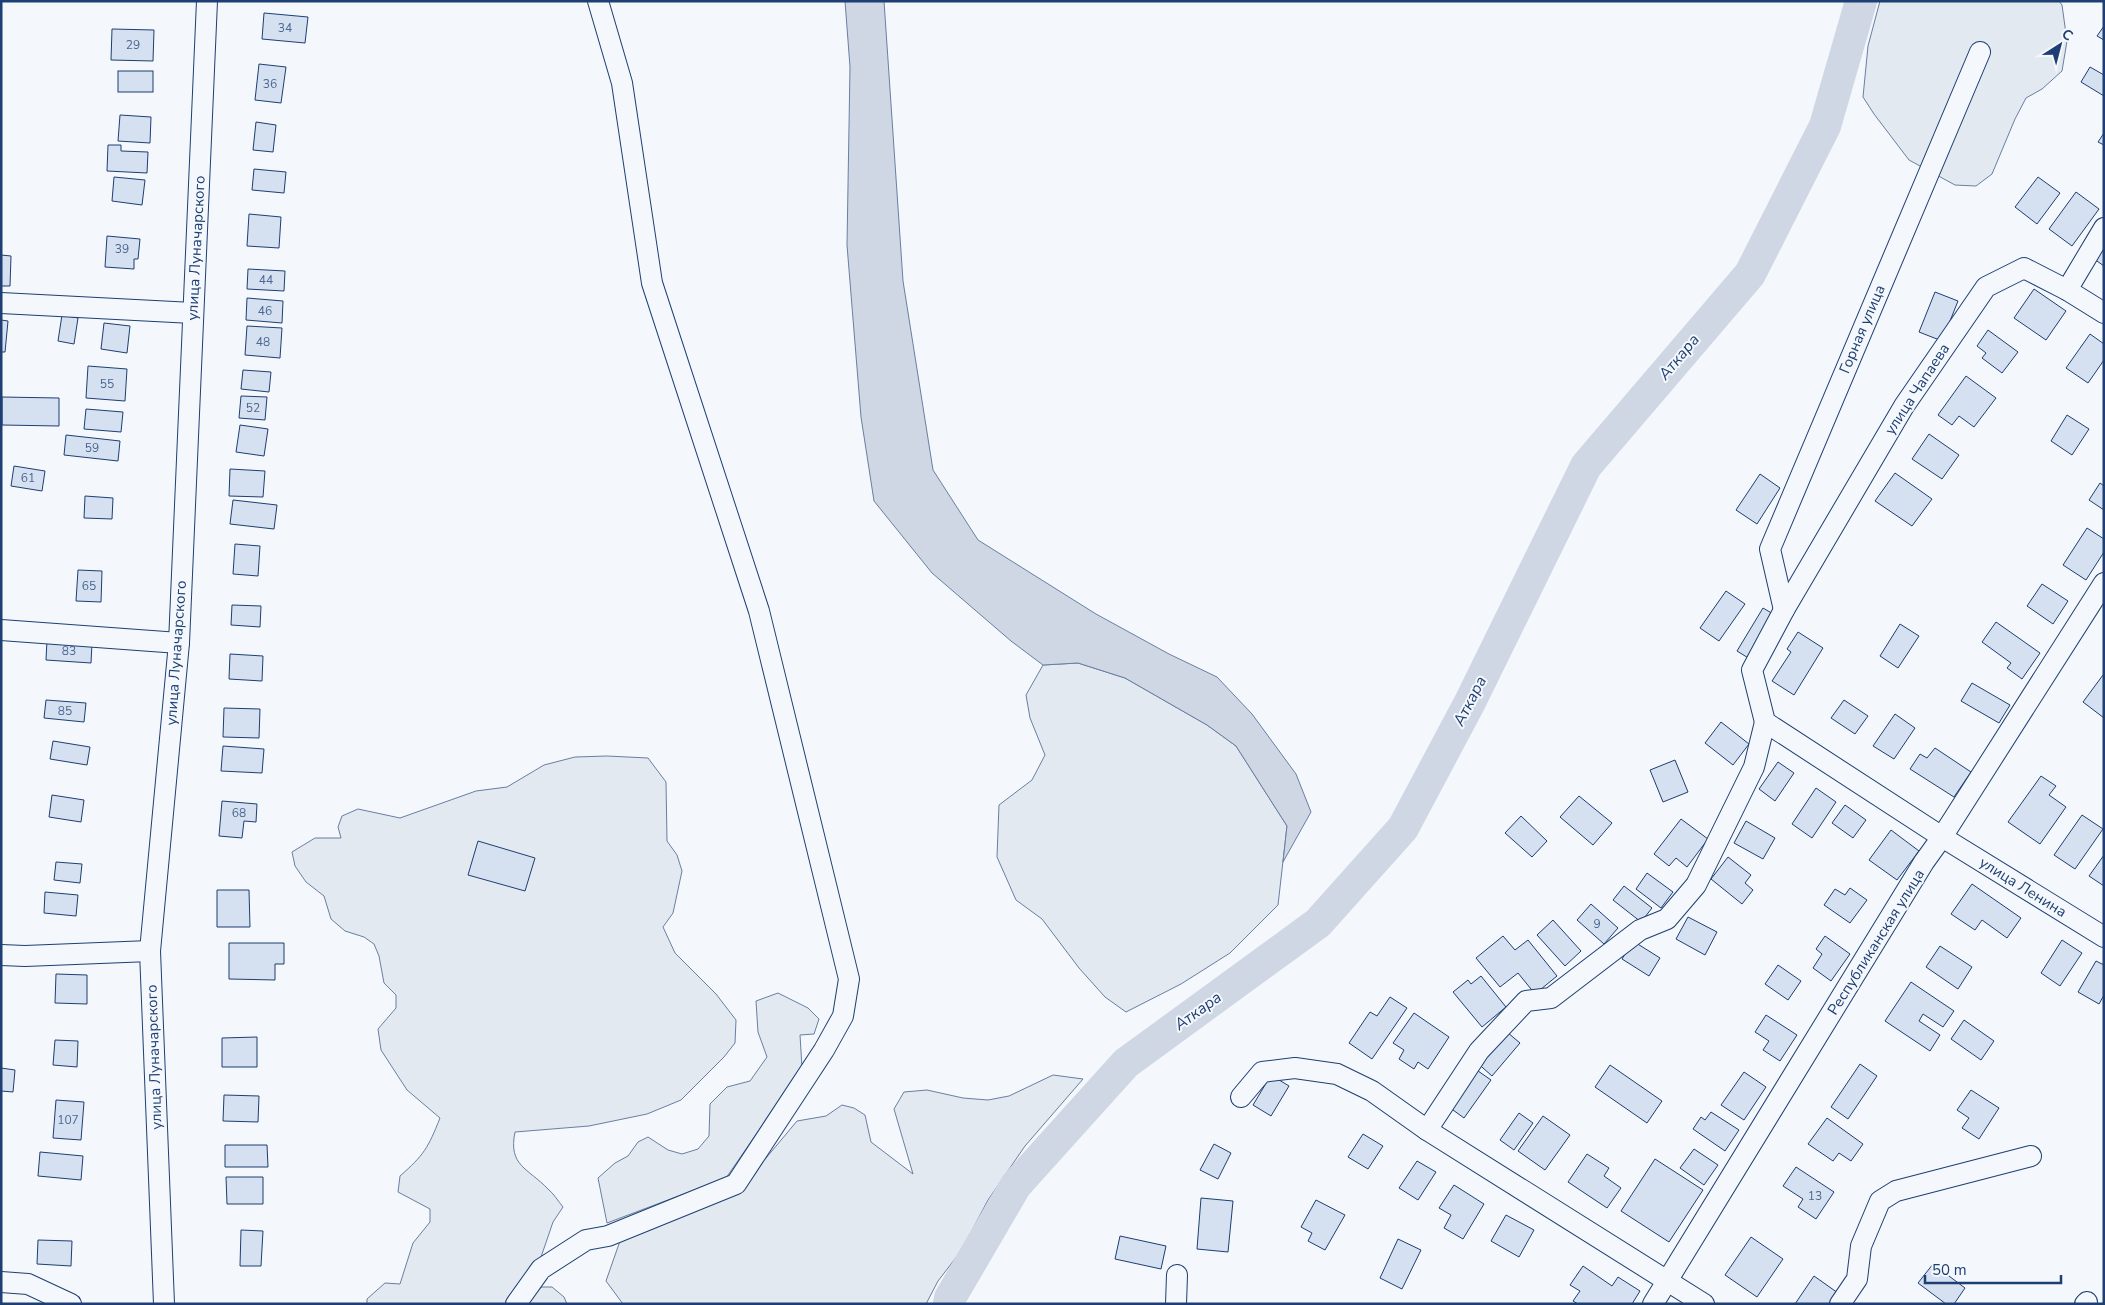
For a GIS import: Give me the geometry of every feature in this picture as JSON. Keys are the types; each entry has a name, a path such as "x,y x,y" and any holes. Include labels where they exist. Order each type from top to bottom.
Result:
{"street":[{"name":"улица Луначарского","path":"164,1304 150,951 179,643 207,1"},
{"path":"516,1304 541,1269 586,1240 608,1236 736,1184 828,1042 842,1016 849,979 759,612 652,283 622,83 598,1"},
{"name":"Горная улица","path":"1784,610 1770,549 1980,52"},
{"path":"2067,290 2104,228"},
{"name":"улица Чапаева","path":"1784,610 1904,406 1986,287 2024,268 2067,290 2104,313"},
{"path":"1,302 193,313"},
{"name":"Республиканская улица","path":"1653,1304 1924,862 2102,590"},
{"path":"1426,1130 1479,1051 1526,1001 1551,998 1640,930 1666,919 1696,885 1754,767 1765,722 1752,670 1784,610"},
{"path":"1,630 179,643"},
{"name":"улица Ленина","path":"1765,722 1942,837 2104,938"},
{"path":"1,955 25,956 150,951"},
{"path":"1241,1097 1262,1072 1295,1068 1337,1074 1372,1091 1426,1130 1704,1304"},
{"path":"1840,1304 1857,1279 1861,1246 1880,1201 1896,1191 2031,1156"},
{"path":"1176,1304 1177,1276"},
{"path":"1,1282 28,1284 71,1304"}],"shaded area":[{"path":"845,1 884,1 903,281 933,470 978,540 1096,614 1169,654 1217,677 1252,714 1296,774 1311,812 1283,862 1287,826 1236,746 1207,725 1125,678 1078,663 1043,665 1011,641 932,573 874,501 861,417 847,245 850,67"},
{"path":"1880,1 2059,1 2062,5 2067,41 2062,71 2042,89 2026,98 1992,174 1976,186 1955,185 1909,160 1863,97 1868,46"},
{"path":"1078,663 1125,678 1207,725 1236,746 1287,826 1278,905 1230,953 1181,984 1126,1012 1105,997 1079,968 1042,919 1016,900 997,857 999,805 1032,780 1045,755 1030,718 1026,695 1043,665"},
{"path":"575,757 648,758 666,782 667,841 677,855 682,871 673,913 663,927 675,953 716,994 736,1020 735,1043 724,1057 681,1100 647,1114 589,1126 515,1132 514,1152 517,1159 527,1171 550,1191 563,1207 553,1222 540,1260 508,1304 367,1304 367,1299 385,1283 400,1284 413,1243 430,1222 430,1209 398,1192 400,1176 415,1162 424,1150 440,1118 407,1090 381,1050 378,1029 396,1008 396,995 384,983 379,956 374,944 364,937 345,931 331,919 324,896 306,882 295,866 292,852 315,838 341,838 338,827 342,816 358,809 400,818 476,791 507,787 544,765"},
{"path":"778,993 808,1008 819,1019 814,1034 800,1035 802,1068 726,1178 607,1223 598,1178 615,1163 628,1156 638,1142 648,1137 668,1150 682,1154 698,1149 709,1136 710,1104 727,1087 750,1081 767,1057 758,1032 756,1001"},
{"path":"1053,1075 1083,1079 1025,1146 988,1200 961,1251 938,1281 926,1304 623,1304 606,1281 620,1241 741,1188 797,1121 826,1116 842,1105 854,1108 865,1115 871,1142 913,1174 894,1109 904,1092 927,1090 963,1098 988,1100 1009,1096"},
{"path":"542,1287 552,1287 564,1297 567,1304 525,1304 532,1293"}],"building":[{"path":"264,13 308,17 305,43 262,39"},
{"path":"2104,26 2104,40 2097,36"},
{"path":"112,29 154,30 153,61 111,60"},
{"path":"259,64 286,67 281,103 255,100"},
{"path":"2090,67 2104,75 2104,96 2081,82"},
{"path":"118,71 153,71 153,92 118,92"},
{"path":"120,115 151,117 150,143 118,141"},
{"path":"256,122 276,125 273,152 253,150"},
{"path":"2104,133 2104,145 2098,142"},
{"path":"108,145 121,145 121,151 148,152 147,173 107,171"},
{"path":"254,169 286,172 284,193 252,190"},
{"path":"114,177 145,180 142,205 112,201"},
{"path":"2038,177 2060,193 2037,224 2015,207"},
{"path":"2076,192 2099,209 2072,246 2049,229"},
{"path":"249,214 281,217 279,248 247,246"},
{"path":"107,236 140,239 138,259 134,259 134,269 105,267"},
{"path":"2104,245 2104,266 2094,259"},
{"path":"1,255 11,256 10,286 1,286"},
{"path":"248,269 285,271 284,291 247,289"},
{"path":"2034,289 2066,311 2046,340 2014,318"},
{"path":"1935,292 1958,301 1942,341 1919,332"},
{"path":"247,298 283,301 282,323 246,320"},
{"path":"62,315 78,318 74,344 58,341"},
{"path":"1,320 8,321 5,352 1,352"},
{"path":"104,323 130,326 127,353 101,349"},
{"path":"247,326 282,328 280,358 245,355"},
{"path":"1988,330 2018,352 2002,373 1982,358 1986,353 1977,346"},
{"path":"2090,334 2104,344 2104,360 2088,383 2066,368"},
{"path":"88,366 127,369 125,401 86,398"},
{"path":"243,370 271,372 269,392 241,389"},
{"path":"1966,376 1996,398 1974,427 1959,416 1952,425 1938,415"},
{"path":"241,396 267,397 265,420 239,418"},
{"path":"2,397 59,398 59,426 2,425"},
{"path":"86,409 123,412 121,432 84,429"},
{"path":"2067,415 2089,429 2072,455 2051,441"},
{"path":"240,425 268,429 264,456 236,452"},
{"path":"1929,434 1959,455 1942,479 1912,459"},
{"path":"66,435 120,441 118,461 64,455"},
{"path":"14,466 45,471 42,491 11,486"},
{"path":"230,469 265,471 263,497 229,496"},
{"path":"1895,473 1932,499 1912,526 1875,501"},
{"path":"1760,474 1780,488 1757,524 1736,510"},
{"path":"2100,483 2104,486 2104,510 2089,500"},
{"path":"85,496 113,498 112,519 84,518"},
{"path":"233,500 277,505 274,529 230,524"},
{"path":"2087,528 2104,539 2104,552 2086,580 2063,565"},
{"path":"235,544 260,546 258,576 233,574"},
{"path":"78,570 102,571 101,602 76,601"},
{"path":"2042,584 2068,601 2053,624 2027,606"},
{"path":"1726,591 1745,604 1719,641 1700,628"},
{"path":"232,605 261,606 260,627 231,625"},
{"path":"1763,608 1785,621 1758,664 1737,651"},
{"path":"1996,622 2040,653 2022,679 2007,668 2011,663 1982,642"},
{"path":"1900,624 1919,636 1898,668 1880,656"},
{"path":"1798,632 1823,648 1794,695 1772,681 1791,652 1787,649"},
{"path":"47,640 92,643 91,663 46,660"},
{"path":"230,654 263,656 262,681 229,679"},
{"path":"2104,676 2104,718 2083,702"},
{"path":"1972,683 2010,705 1999,723 1961,701"},
{"path":"46,700 86,703 84,722 44,718"},
{"path":"1844,700 1868,716 1855,734 1831,718"},
{"path":"224,708 260,709 259,738 223,737"},
{"path":"1895,714 1915,728 1894,759 1873,746"},
{"path":"1721,722 1749,744 1733,765 1705,743"},
{"path":"53,741 90,747 87,765 50,759"},
{"path":"223,746 264,749 262,773 221,771"},
{"path":"1935,748 1971,772 1954,797 1910,769 1920,754 1927,758"},
{"path":"1675,760 1688,792 1663,802 1650,770"},
{"path":"1778,762 1794,773 1775,801 1759,789"},
{"path":"2041,776 2056,786 2049,795 2066,807 2040,844 2008,822"},
{"path":"1816,788 1836,802 1812,838 1792,824"},
{"path":"52,795 84,800 81,822 49,817"},
{"path":"1579,796 1612,823 1593,845 1560,817"},
{"path":"222,801 257,804 256,822 244,821 242,838 219,836"},
{"path":"1845,805 1866,820 1853,838 1832,823"},
{"path":"2082,815 2103,829 2075,869 2054,855"},
{"path":"1521,816 1547,841 1532,857 1505,833"},
{"path":"1681,819 1708,839 1687,867 1676,858 1669,866 1654,854"},
{"path":"1746,821 1775,838 1763,859 1734,843"},
{"path":"1891,830 1919,851 1897,880 1869,860"},
{"path":"478,841 535,858 525,891 468,875"},
{"path":"2104,855 2104,886 2089,876"},
{"path":"1728,857 1751,875 1745,883 1753,890 1742,904 1711,879"},
{"path":"56,862 82,864 80,883 54,880"},
{"path":"1647,873 1673,892 1661,908 1636,889"},
{"path":"1972,884 2021,918 2007,938 1982,920 1975,930 1951,914"},
{"path":"1624,886 1652,908 1641,922 1613,900"},
{"path":"1850,888 1867,900 1850,923 1824,905 1835,889 1845,895"},
{"path":"217,890 249,890 250,927 217,927"},
{"path":"45,892 78,895 76,916 44,913"},
{"path":"1591,904 1618,928 1604,944 1577,920"},
{"path":"1688,917 1717,932 1705,955 1676,939"},
{"path":"1553,920 1581,951 1565,966 1537,935"},
{"path":"1503,936 1515,950 1528,940 1557,976 1535,994 1518,973 1500,987 1476,958"},
{"path":"1825,936 1850,954 1831,981 1813,968 1822,954 1816,949"},
{"path":"2062,940 2082,953 2060,986 2041,973"},
{"path":"1633,941 1660,958 1649,976 1622,959"},
{"path":"229,943 284,943 284,964 275,964 275,980 229,979"},
{"path":"1940,946 1972,967 1958,989 1926,967"},
{"path":"2096,961 2104,965 2104,995 2099,1004 2078,992"},
{"path":"1778,965 1801,981 1788,1000 1765,984"},
{"path":"56,974 87,975 87,1004 55,1003"},
{"path":"1481,976 1506,1007 1482,1027 1453,992 1468,980 1471,984"},
{"path":"1911,982 1954,1011 1943,1027 1923,1014 1919,1021 1940,1035 1930,1051 1885,1021"},
{"path":"1390,997 1407,1008 1372,1059 1349,1043 1370,1012 1377,1016"},
{"path":"1414,1013 1449,1037 1428,1069 1418,1062 1414,1069 1399,1059 1404,1050 1393,1043"},
{"path":"1766,1015 1797,1035 1780,1061 1763,1050 1769,1041 1755,1032"},
{"path":"1964,1020 1994,1041 1981,1060 1951,1039"},
{"path":"1501,1027 1520,1043 1492,1076 1473,1059"},
{"path":"257,1037 257,1067 222,1067 222,1038"},
{"path":"55,1040 78,1041 77,1067 53,1065"},
{"path":"1468,1064 1491,1080 1464,1118 1442,1102"},
{"path":"1860,1064 1877,1076 1848,1119 1831,1107"},
{"path":"1610,1065 1662,1101 1647,1123 1595,1087"},
{"path":"1,1068 15,1070 13,1092 1,1091"},
{"path":"1744,1072 1766,1087 1744,1120 1721,1105"},
{"path":"1271,1075 1289,1086 1271,1116 1253,1105"},
{"path":"1971,1090 1999,1108 1979,1139 1962,1128 1969,1118 1957,1110"},
{"path":"224,1095 259,1096 258,1122 223,1121"},
{"path":"56,1100 84,1102 81,1140 53,1138"},
{"path":"1711,1112 1739,1130 1725,1151 1693,1129 1701,1117 1705,1120"},
{"path":"1519,1113 1533,1123 1514,1150 1500,1140"},
{"path":"1543,1116 1570,1135 1545,1170 1518,1151"},
{"path":"1827,1118 1863,1144 1851,1161 1839,1153 1833,1161 1808,1144"},
{"path":"1363,1134 1383,1146 1368,1169 1348,1157"},
{"path":"1214,1144 1231,1153 1218,1179 1200,1170"},
{"path":"225,1145 267,1145 268,1167 225,1167"},
{"path":"1694,1149 1718,1165 1704,1185 1680,1168"},
{"path":"40,1152 83,1156 81,1180 38,1176"},
{"path":"1587,1154 1609,1168 1604,1176 1621,1188 1607,1208 1568,1182"},
{"path":"1655,1159 1703,1190 1669,1242 1621,1211"},
{"path":"1417,1161 1436,1172 1418,1200 1399,1188"},
{"path":"1796,1167 1834,1192 1816,1219 1798,1207 1803,1199 1783,1186"},
{"path":"226,1177 263,1177 263,1204 227,1204"},
{"path":"1454,1185 1484,1204 1463,1239 1444,1228 1451,1215 1439,1208"},
{"path":"1201,1198 1233,1201 1228,1252 1197,1249"},
{"path":"1316,1200 1345,1215 1325,1250 1308,1241 1312,1233 1301,1227"},
{"path":"1506,1215 1534,1230 1519,1257 1491,1241"},
{"path":"241,1230 263,1231 261,1266 240,1266"},
{"path":"1120,1236 1166,1246 1161,1269 1115,1259"},
{"path":"1751,1237 1783,1259 1757,1297 1725,1275"},
{"path":"1398,1239 1421,1250 1402,1289 1380,1278"},
{"path":"38,1240 72,1241 71,1266 37,1264"},
{"path":"1933,1264 1965,1288 1954,1304 1946,1304 1918,1283"},
{"path":"1583,1266 1612,1286 1618,1277 1640,1291 1632,1304 1578,1304 1573,1301 1580,1291 1570,1285"},
{"path":"1814,1276 1838,1293 1830,1304 1795,1304"}],"waterway":[{"name":"Аткара","path":"949,1304 950,1298 1016,1185 1126,1063 1318,923 1403,828 1470,702 1586,466 1750,274 1825,126 1861,1"}]}
